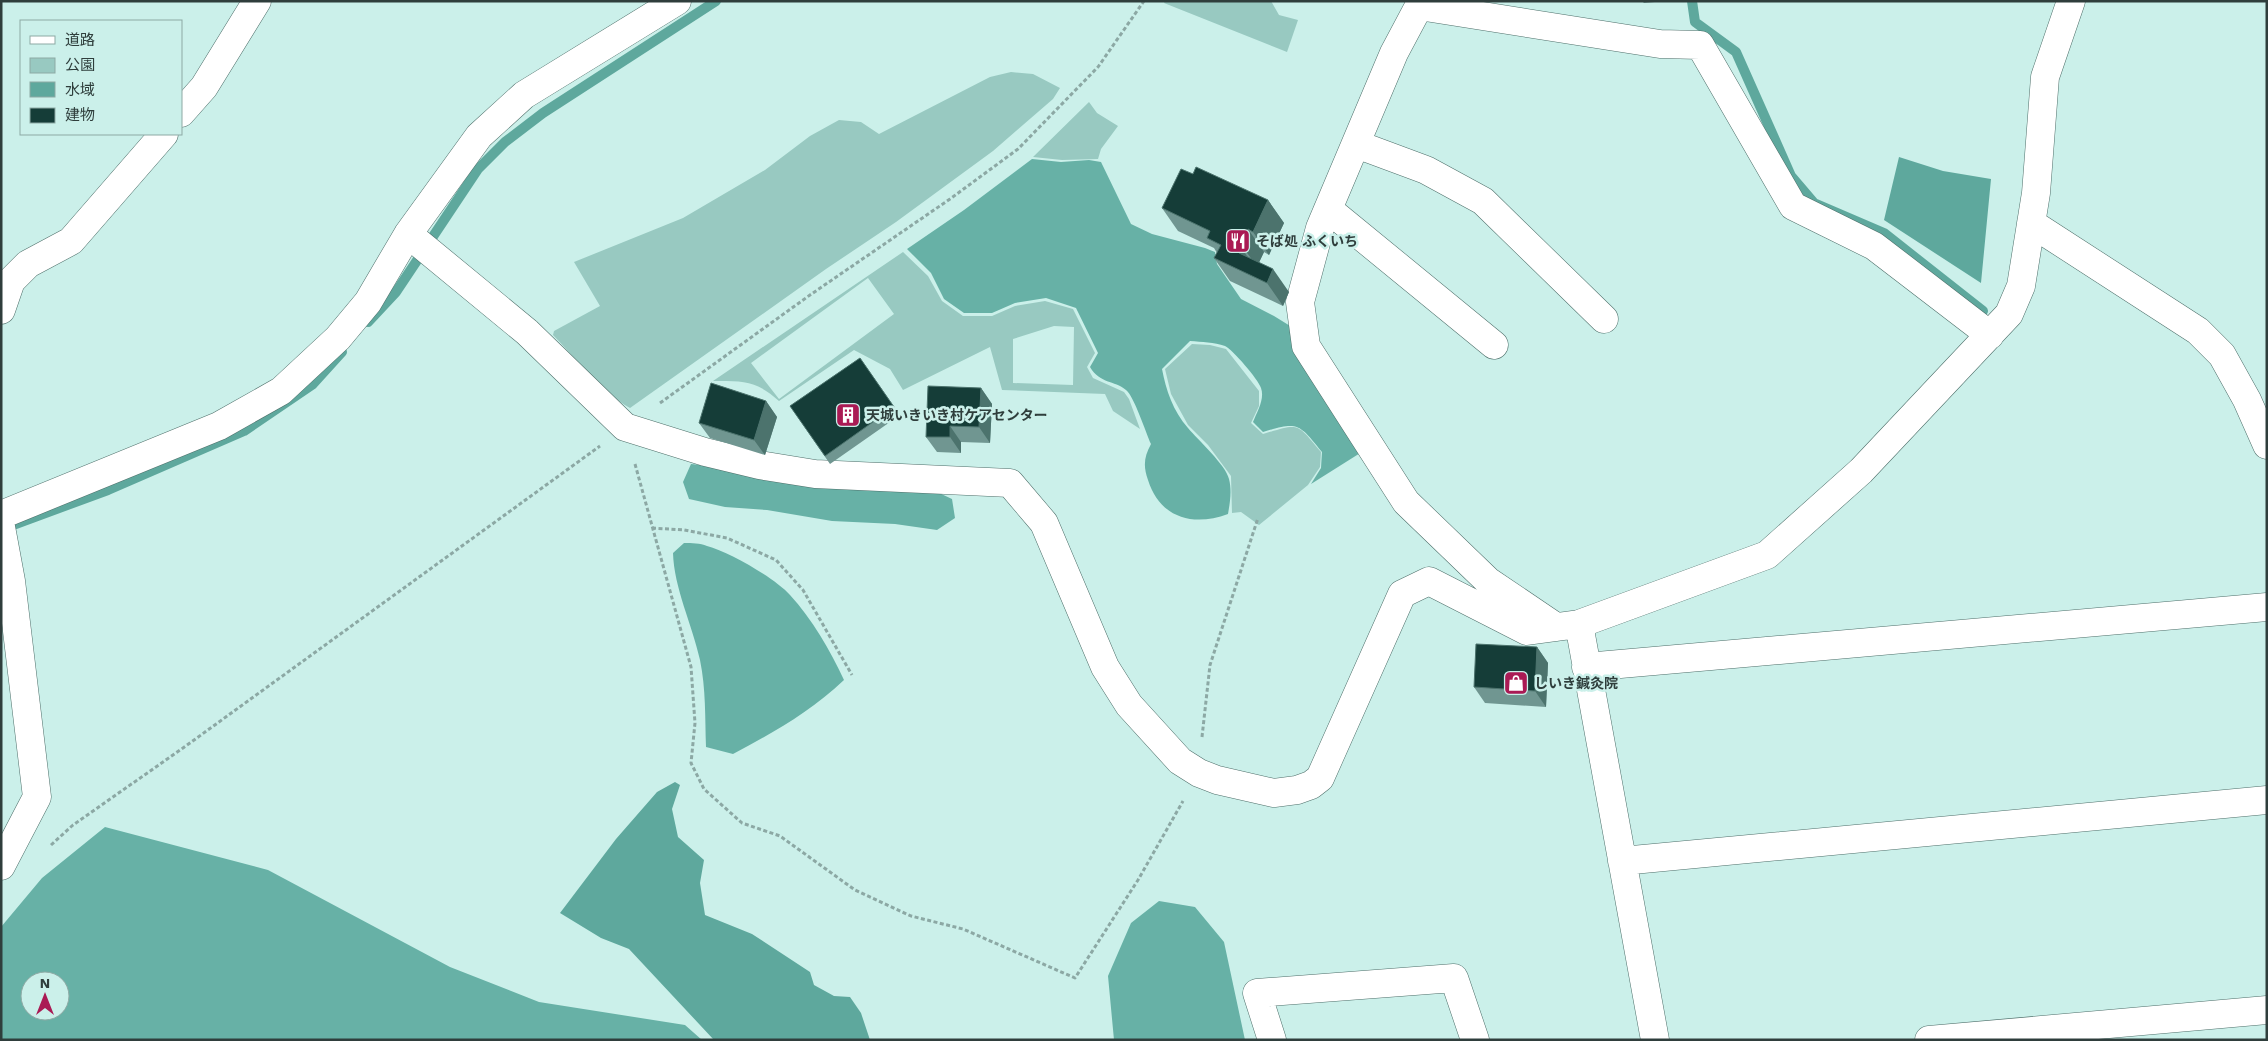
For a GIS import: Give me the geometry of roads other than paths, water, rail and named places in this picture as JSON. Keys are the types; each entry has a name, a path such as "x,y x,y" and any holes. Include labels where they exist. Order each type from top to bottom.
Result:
{"street":[{"path":"182,112 204,87 257,1"},
{"path":"1,515 219,426 280,391 338,338 419,244 479,136 524,95 677,1"},
{"path":"419,244 527,332 625,427 705,452 759,465 815,474 1010,483 1044,522 1105,667 1128,705 1180,761 1199,773 1217,780 1274,793 1297,790 1311,785 1320,778 1402,594 1429,581 1528,631 1567,626 1767,555 1861,471 2009,314 2021,286 2036,193 2045,77 2071,1"},
{"path":"1655,1040 1586,667 1567,626 1488,581 1406,502 1306,346 1300,302 1320,228 1394,53 1418,4 1660,44 1700,45 1793,206 1874,246 1990,335"},
{"path":"1,310 11,281 28,264 71,241 163,135"},
{"path":"1356,144 1426,170 1483,201 1604,319"},
{"path":"1328,209 1494,345"},
{"path":"2031,223 2198,331 2222,355 2247,400 2267,445"},
{"path":"1,527 11,581 38,797 1,866"},
{"path":"1586,667 2267,607"},
{"path":"1622,861 2267,800"},
{"path":"1272,1040 1257,993 1454,978 1475,1040"},
{"path":"1929,1040 2267,1010"}],"water":[{"path":"1899,157 1943,171 1991,179 1981,283 1884,220"},
{"path":"675,782 680,785 672,809 678,837 704,860 700,883 705,915 752,934 810,972 814,985 834,996 850,997 861,1013 870,1040 714,1040 629,949 601,938 560,913 616,839 657,792"}],"waterway":[{"path":"368,322 396,292 478,169 505,142 543,113 716,1"},
{"path":"1692,1 1695,22 1736,52 1791,176 1814,203 1884,233 1983,311"},
{"path":"13,525 108,490 244,431 313,384 342,352"}],"place":[{"name":"そば処 ふくいち","path":"1238,241"},
{"name":"天城いきいき村ケアセンター","path":"848,415"},
{"name":"しいき鍼灸院","path":"1516,683"}]}
